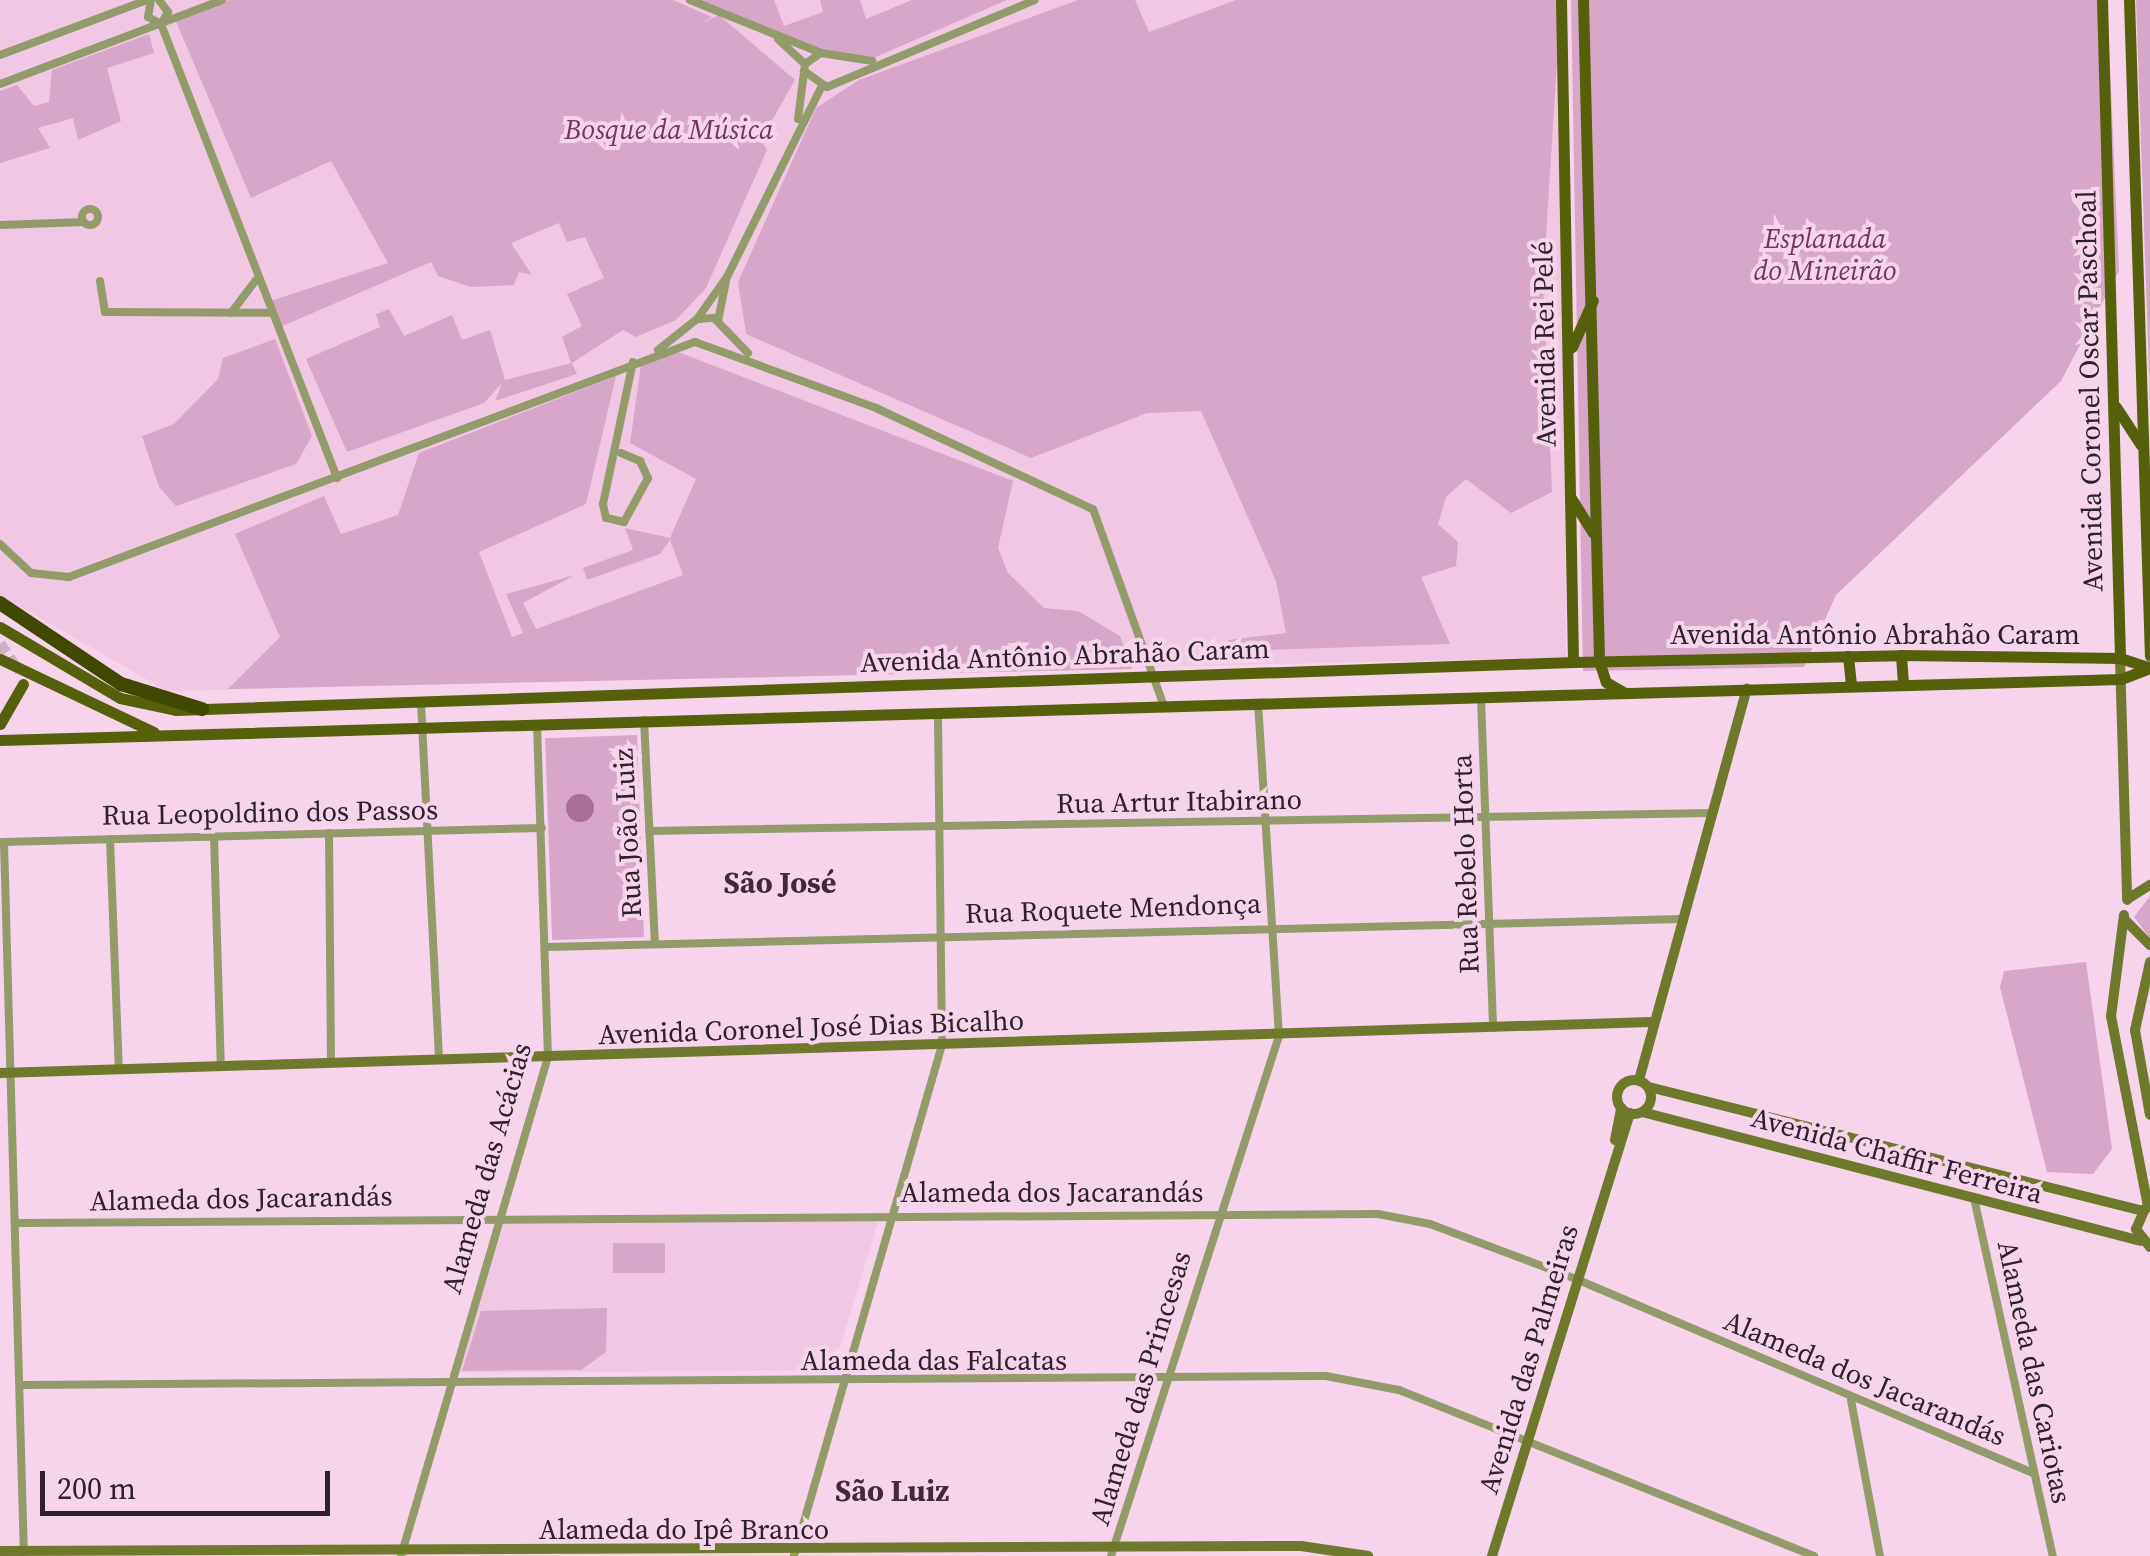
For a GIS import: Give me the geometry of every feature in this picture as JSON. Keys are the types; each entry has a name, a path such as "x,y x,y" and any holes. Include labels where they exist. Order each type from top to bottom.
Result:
{"highway":[{"path":"0,603 120,684 202,709"}],"main road":[{"name":"Avenida Rei Pelé","path":"1561,0 1574,662"},
{"name":"Avenida Rei Pelé","path":"1583,0 1595,296 1599,661"},
{"name":"Avenida Coronel Oscar Paschoal","path":"2102,0 2120,658"},
{"name":"Avenida Coronel Oscar Paschoal","path":"2129,0 2128,89 2150,656"},
{"path":"2106,108 2128,89"},
{"path":"1563,153 1588,150"},
{"path":"1570,351 1595,296"},
{"path":"2115,406 2141,445"},
{"path":"1572,498 1595,536"},
{"name":"Avenida Antônio Abrahão Caram","path":"0,628 120,698 202,709 1599,661 1901,655 2120,658 2150,668"},
{"path":"1901,655 1903,684"},
{"path":"1848,656 1851,686"},
{"name":"Avenida Antônio Abrahão Caram","path":"0,660 146,731 174,735"},
{"path":"1599,661 1606,682 1625,694"},
{"name":"Avenida Antônio Abrahão Caram","path":"0,740 2121,679 2150,668"},
{"path":"0,724 24,684"},
{"path":"792,691 793,717"}],"street":[{"path":"0,55 152,0 168,7 161,24"},
{"path":"152,0 148,16 161,24 269,314 337,478"},
{"path":"0,84 222,0"},
{"path":"690,0 832,57 872,61"},
{"path":"654,353 695,321 726,276 796,129 821,88 872,61 1036,0"},
{"path":"766,31 821,88"},
{"path":"796,129 805,68 821,53"},
{"path":"832,57 832,84"},
{"path":"0,225 84,222"},
{"path":"710,346 719,323 726,276"},
{"path":"231,313 256,280"},
{"path":"100,281 105,312 269,314"},
{"path":"695,321 719,323 751,356"},
{"path":"695,321 695,342"},
{"path":"0,544 32,573 69,578 654,353 695,342 751,356 1068,490 1093,509 1164,707"},
{"path":"621,452 640,461 648,478 624,522 606,518 603,504 621,452 633,362"},
{"name":"Avenida Coronel Oscar Paschoal","path":"2120,658 2127,900 2111,1016 2147,1208 2146,1244"},
{"path":"1631,1111 1625,1082 1644,1046 1747,689"},
{"name":"Rua Rebelo Horta","path":"1482,698 1493,1028"},
{"path":"421,703 433,830 439,1060"},
{"name":"Alameda das Princesas","path":"1112,1551 1279,1036 1270,821 1258,704"},
{"path":"794,1554 942,1045 944,936 938,713"},
{"name":"Rua João Luiz","path":"644,720 654,944"},
{"name":"Alameda das Acácias","path":"402,1554 446,1381 548,1057 537,724"},
{"name":"Rua Artur Itabirano","path":"648,830 942,829 1710,813"},
{"name":"Rua Leopoldino dos Passos","path":"2,842 542,828"},
{"path":"329,833 331,1063"},
{"path":"214,836 221,1066"},
{"path":"110,839 119,1070"},
{"path":"2,842 6,1073 18,1224 24,1553"},
{"path":"2127,900 2150,885"},
{"path":"2124,915 2130,934 2150,945"},
{"name":"Rua Roquete Mendonça","path":"547,947 1489,920 1681,919"},
{"path":"2150,962 2134,1030 2150,1114"},
{"name":"Avenida Coronel José Dias Bicalho","path":"6,1073 1650,1026"},
{"path":"1631,1111 1644,1084 1644,1046"},
{"path":"1625,1082 1644,1084"},
{"name":"Avenida Chaffir Ferreira","path":"1644,1084 2147,1208"},
{"name":"Avenida Chaffir Ferreira","path":"1631,1111 2146,1244"},
{"name":"Avenida das Palmeiras","path":"1492,1556 1631,1111"},
{"name":"Alameda das Cariotas","path":"1974,1198 2053,1556"},
{"name":"Alameda dos Jacarandás","path":"18,1224 893,1214 1378,1214 1430,1224 1576,1279 1850,1400 2034,1473"},
{"name":"Alameda das Falcatas","path":"22,1385 446,1381 842,1385 1165,1380 1366,1383 1526,1439 1814,1556"},
{"path":"1850,1400 1880,1556"},
{"name":"Alameda do Ipê Branco","path":"0,1552 794,1554 1300,1546 1368,1556"}],"shaded area":[{"path":"0,0 1561,0 1566,657 167,691 0,595"},
{"path":"580,794 590,798 594,808 590,818 580,822 570,818 566,808 570,798"},
{"path":"879,1219 833,1370 458,1373 504,1224"}],"green space":[{"name":"Bosque da Música","path":"229,0 673,0 712,17 699,24 719,15 795,80 761,140 767,150 706,288 676,320 636,337 623,330 572,363 577,374 495,401 502,383 484,403 347,452 306,359 380,327 376,314 389,309 404,336 452,315 462,340 490,330 505,380 571,363 562,337 582,326 567,294 604,278 585,237 567,242 559,223 511,243 532,275 519,272 514,285 471,287 438,276 431,262 280,327 270,301 388,263 331,161 251,198 175,19"},
{"path":"698,0 774,0 784,26 823,12 820,0 860,0 866,19 912,0 1007,0 871,59 821,50"},
{"path":"1078,0 1135,0 1149,32 1236,0 1561,0 1543,283 1552,492 1511,513 1466,479 1446,497 1438,524 1458,542 1456,566 1421,577 1450,644 1229,651 1228,640 1286,633 1276,581 1201,411 1147,413 1031,458 746,334 738,282 816,108 859,80"},
{"name":"Esplanada do Mineirão","path":"1571,0 2107,0 2119,271 2061,381 1836,595 1804,667 1583,671"},
{"path":"2136,0 2150,0 2150,401"},
{"path":"149,34 154,53 107,68 121,121 78,140 73,118 38,128 50,148 0,163 0,91 17,85 34,106 49,102 52,70"},
{"path":"275,339 312,436 296,464 176,506 159,487 142,436 174,424 218,379 223,358"},
{"path":"678,352 1013,481 998,548 1008,573 1044,608 1078,611 1120,636 1132,669 228,689 280,637 235,534 324,496 341,534 398,515 419,453 616,376 586,504 479,552 512,637 523,633 506,594 575,575 523,603 536,629 683,575 670,540 660,554 587,580 583,568 633,550 625,528 670,538 696,479 630,443 641,365"},
{"path":"637,735 644,937 552,940 545,738"},
{"path":"2150,896 2150,938 2134,917"},
{"path":"2086,962 2112,1149 2093,1174 2047,1172 2000,987 2004,971"},
{"path":"613,1243 665,1243 665,1273 613,1273"},
{"path":"607,1308 606,1352 581,1370 462,1371 481,1311"}],"tunnel":[{"path":"0,643 19,671"}],"district":[{"name":"São José","path":"780,883"},
{"name":"São Luiz","path":"892,1491"}]}
